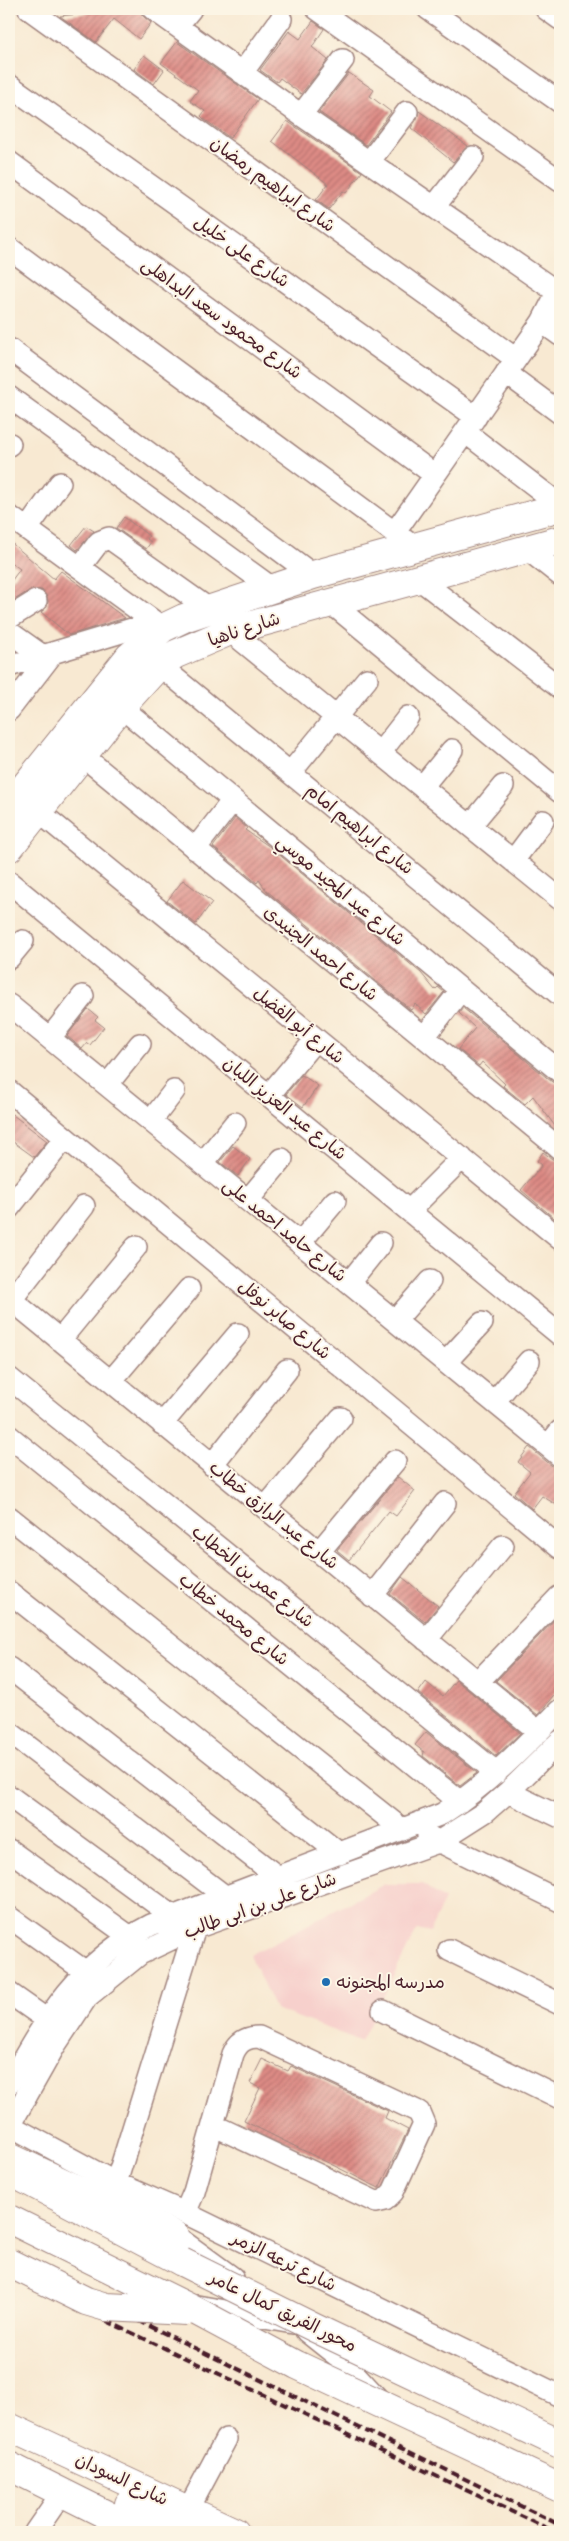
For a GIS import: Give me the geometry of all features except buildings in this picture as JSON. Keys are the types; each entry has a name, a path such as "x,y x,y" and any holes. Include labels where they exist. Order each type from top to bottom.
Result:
{"main road":[{"name":"شارع ناهيا","path":"9,806 129,657 159,625 402,544 560,506"},
{"name":"شارع ناهيا","path":"9,848 121,708 168,659 230,631 560,540"},
{"path":"402,544 412,581"},
{"path":"159,625 168,659"},
{"path":"9,2157 116,2195 180,2224"},
{"name":"محور الفريق كمال عامر","path":"9,2171 315,2328 560,2444"},
{"path":"9,2219 188,2307 297,2365 560,2488"},
{"path":"9,2263 86,2301 106,2307 188,2307"},
{"name":"شارع السودان","path":"9,2427 188,2521 235,2532"},
{"path":"9,2446 188,2521"},
{"path":"9,2466 141,2532"}],"street":[{"name":"شارع ابراهيم رمضان","path":"29,9 511,366 560,413"},
{"path":"9,248 402,544 435,475 542,322 559,290 301,115 153,9"},
{"path":"177,26 191,9"},
{"path":"317,9 560,181"},
{"path":"428,9 560,102"},
{"path":"546,9 560,19"},
{"path":"242,73 281,19"},
{"path":"301,115 343,60"},
{"name":"شارع على خليل","path":"9,85 470,425 560,506"},
{"path":"369,162 407,112"},
{"path":"434,207 473,157"},
{"name":"شارع محمود سعد البداهلى","path":"9,162 435,475"},
{"path":"542,322 560,335"},
{"path":"9,349 313,575"},
{"path":"9,397 272,588"},
{"path":"27,529 60,484"},
{"path":"9,516 159,625"},
{"path":"80,567 99,542 109,538 209,609"},
{"path":"527,549 560,575"},
{"path":"412,581 560,688"},
{"path":"9,618 36,601"},
{"path":"331,603 560,792"},
{"path":"9,666 159,625"},
{"path":"230,631 560,899"},
{"path":"9,632 48,654"},
{"path":"9,710 48,654"},
{"name":"شارع ابراهيم امام","path":"168,659 291,772 560,994"},
{"path":"291,772 367,679"},
{"name":"شارع عبد المجيد موسي","path":"121,708 560,1072"},
{"path":"380,753 408,717"},
{"path":"422,787 452,750"},
{"name":"شارع احمد الجنيدى","path":"83,756 560,1149"},
{"path":"470,826 503,786"},
{"path":"195,849 233,800"},
{"name":"شارع أبو الفضل","path":"38,811 560,1239"},
{"path":"513,861 543,821"},
{"name":"شارع عبد العزيز اللبان","path":"9,882 560,1335"},
{"path":"9,958 23,941"},
{"path":"424,1038 461,990"},
{"path":"50,1038 83,996"},
{"name":"شارع حامد احمد على","path":"9,1004 494,1402 556,1444"},
{"path":"269,1095 316,1039"},
{"path":"107,1085 140,1044"},
{"name":"شارع صابر نوفل","path":"9,1091 560,1548"},
{"path":"151,1121 174,1091"},
{"path":"203,1164 235,1123"},
{"path":"9,1208 65,1138"},
{"path":"410,1210 462,1158"},
{"path":"248,1200 282,1159"},
{"path":"300,1243 335,1201"},
{"path":"10,1299 84,1206"},
{"path":"349,1283 381,1243"},
{"path":"60,1340 136,1247"},
{"path":"395,1321 430,1281"},
{"path":"110,1381 189,1290"},
{"name":"شارع عبد الرازق خطاب","path":"10,1299 539,1732"},
{"path":"446,1362 482,1323"},
{"path":"162,1424 238,1334"},
{"path":"494,1402 529,1361"},
{"path":"212,1465 287,1370"},
{"name":"شارع عمر بن الخطاب","path":"9,1378 498,1773"},
{"path":"265,1508 341,1418"},
{"name":"شارع محمد خطاب","path":"9,1436 460,1802"},
{"path":"319,1552 395,1461"},
{"path":"372,1596 445,1503"},
{"path":"10,1519 407,1828 560,1901"},
{"path":"426,1640 503,1546"},
{"path":"9,1592 340,1854"},
{"path":"478,1682 559,1597"},
{"path":"9,1668 278,1877"},
{"name":"شارع على بن ابى طالب","path":"9,2084 46,2019 64,1994 106,1952 129,1936 150,1925 442,1814 498,1773 560,1710"},
{"path":"9,1732 226,1896"},
{"name":"شارع على بن ابى طالب","path":"9,2125 54,2047 87,1997 140,1954 195,1928 438,1842 485,1812 560,1741"},
{"path":"508,1792 560,1817"},
{"path":"9,1796 174,1917"},
{"path":"9,1850 129,1936"},
{"path":"9,1917 86,1972"},
{"path":"9,2125 116,2195 195,1928"},
{"path":"449,1950 560,2004"},
{"path":"9,1993 46,2019"},
{"path":"383,2010 560,2098"},
{"path":"212,2125 376,2202 385,2200 393,2192 424,2124 419,2112 259,2037 242,2041 235,2049 180,2224 297,2324 340,2358 394,2414 444,2444 560,2497"},
{"name":"شارع ترعه الزمر","path":"180,2224 560,2396"},
{"path":"9,2234 152,2298 188,2307 297,2324"},
{"path":"9,2251 125,2307 188,2307"},
{"path":"188,2521 226,2439"},
{"path":"35,2532 62,2493"}],"shaded area":[{"name":"مدرسه المجنونه","path":"385,1884 422,1884 444,1899 430,1932 417,1929 361,2041 275,2009 250,1955"}],"railway":[{"path":"9,2258 560,2525"},
{"path":"9,2275 555,2532"}],"place":[{"name":"مدرسه المجنونه","path":"326,1982"}]}
